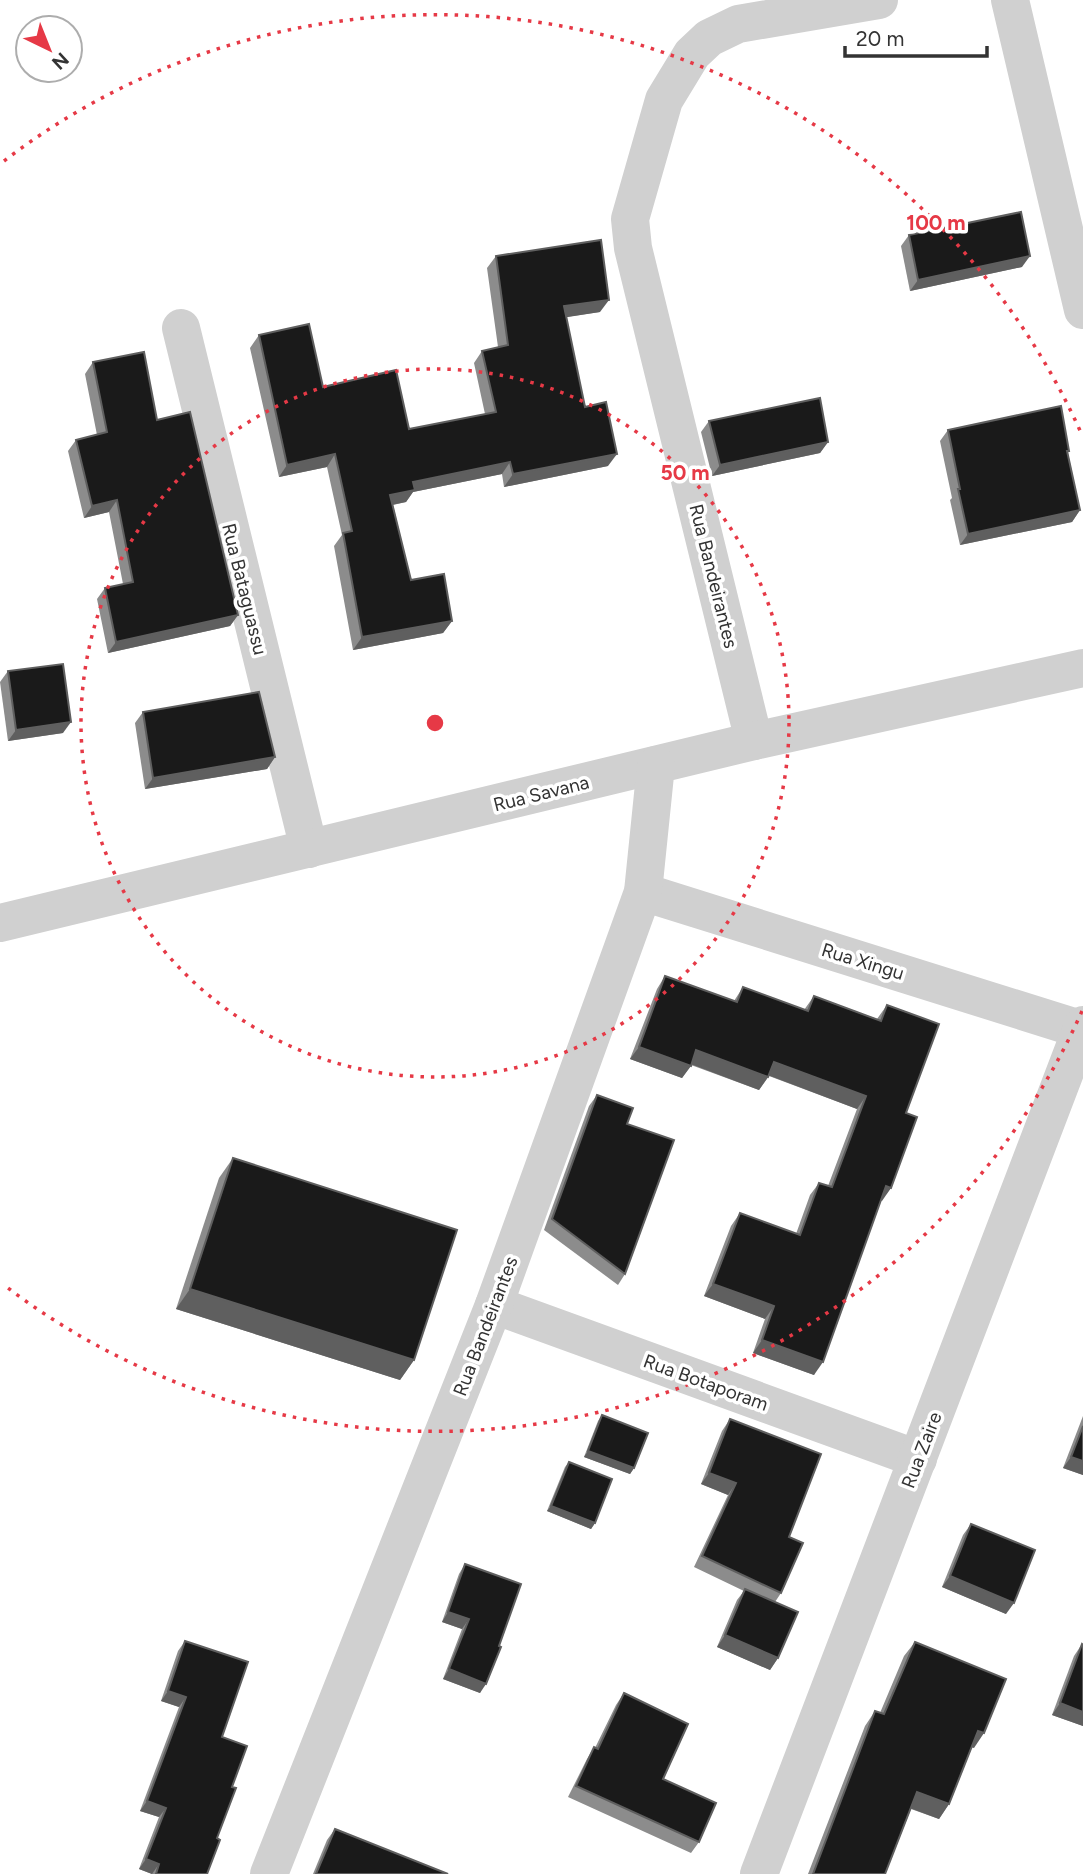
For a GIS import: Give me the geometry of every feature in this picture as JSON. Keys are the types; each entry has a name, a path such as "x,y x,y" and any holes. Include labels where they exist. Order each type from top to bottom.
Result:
{"street":[{"name":"Rua Bandeirantes","path":"754,741 633,248 630,219 664,100 692,54 709,38 738,24 879,0"},
{"path":"1010,0 1083,310"},
{"name":"Rua Bataguassu","path":"181,328 309,849"},
{"name":"Rua Savana","path":"0,923 754,741 1083,668"},
{"name":"Rua Bandeirantes","path":"269,1874 494,1305 643,892 656,765"},
{"name":"Rua Xingu","path":"643,892 1082,1028"},
{"name":"Rua Zaire","path":"759,1874 1082,1028"},
{"name":"Rua Botaporam","path":"494,1305 918,1459"}],"building":[{"path":"1021,212 1030,256 918,280 909,235"},
{"path":"601,240 609,300 564,306 585,407 606,402 617,454 513,474 510,462 413,482 415,490 390,495 411,580 444,574 452,621 362,637 343,533 352,531 335,454 287,465 259,335 309,324 323,387 396,370 409,429 496,412 482,351 508,345 496,256"},
{"path":"144,352 157,420 190,412 238,615 116,642 105,588 133,582 117,500 92,506 76,440 107,432 93,362"},
{"path":"820,398 828,442 720,465 709,421"},
{"path":"1061,406 1067,451 1080,510 968,534 948,430"},
{"path":"63,664 71,722 16,730 8,671"},
{"path":"259,692 275,757 153,778 143,712"},
{"path":"665,976 737,1002 743,987 808,1011 814,996 881,1021 887,1005 939,1024 906,1113 917,1117 891,1188 886,1186 823,1362 762,1340 774,1306 713,1284 740,1213 800,1235 819,1183 832,1187 866,1096 774,1062 768,1077 696,1050 691,1066 639,1047"},
{"path":"597,1095 633,1108 627,1124 674,1140 625,1274 552,1219"},
{"path":"233,1158 457,1230 414,1360 190,1289"},
{"path":"602,1415 648,1433 634,1468 588,1451"},
{"path":"730,1419 821,1454 789,1537 803,1543 781,1593 702,1556 736,1483 709,1473"},
{"path":"1083,1426 1083,1461 1071,1457"},
{"path":"569,1462 612,1479 595,1523 551,1506"},
{"path":"971,1524 1035,1550 1014,1603 950,1576"},
{"path":"465,1564 521,1584 486,1684 449,1669 469,1619 448,1612"},
{"path":"745,1589 798,1612 778,1658 725,1635"},
{"path":"185,1641 248,1662 222,1737 247,1746 232,1787 236,1788 217,1838 220,1840 207,1874 156,1874 159,1864 146,1859 166,1808 147,1801 186,1697 168,1691"},
{"path":"915,1642 1006,1679 984,1733 978,1731 949,1804 917,1792 885,1874 813,1874 875,1711 884,1714"},
{"path":"1083,1645 1083,1712 1060,1703"},
{"path":"624,1693 688,1724 663,1779 716,1803 699,1842 576,1786 594,1747 598,1749"},
{"path":"335,1829 448,1874 316,1874"}]}
